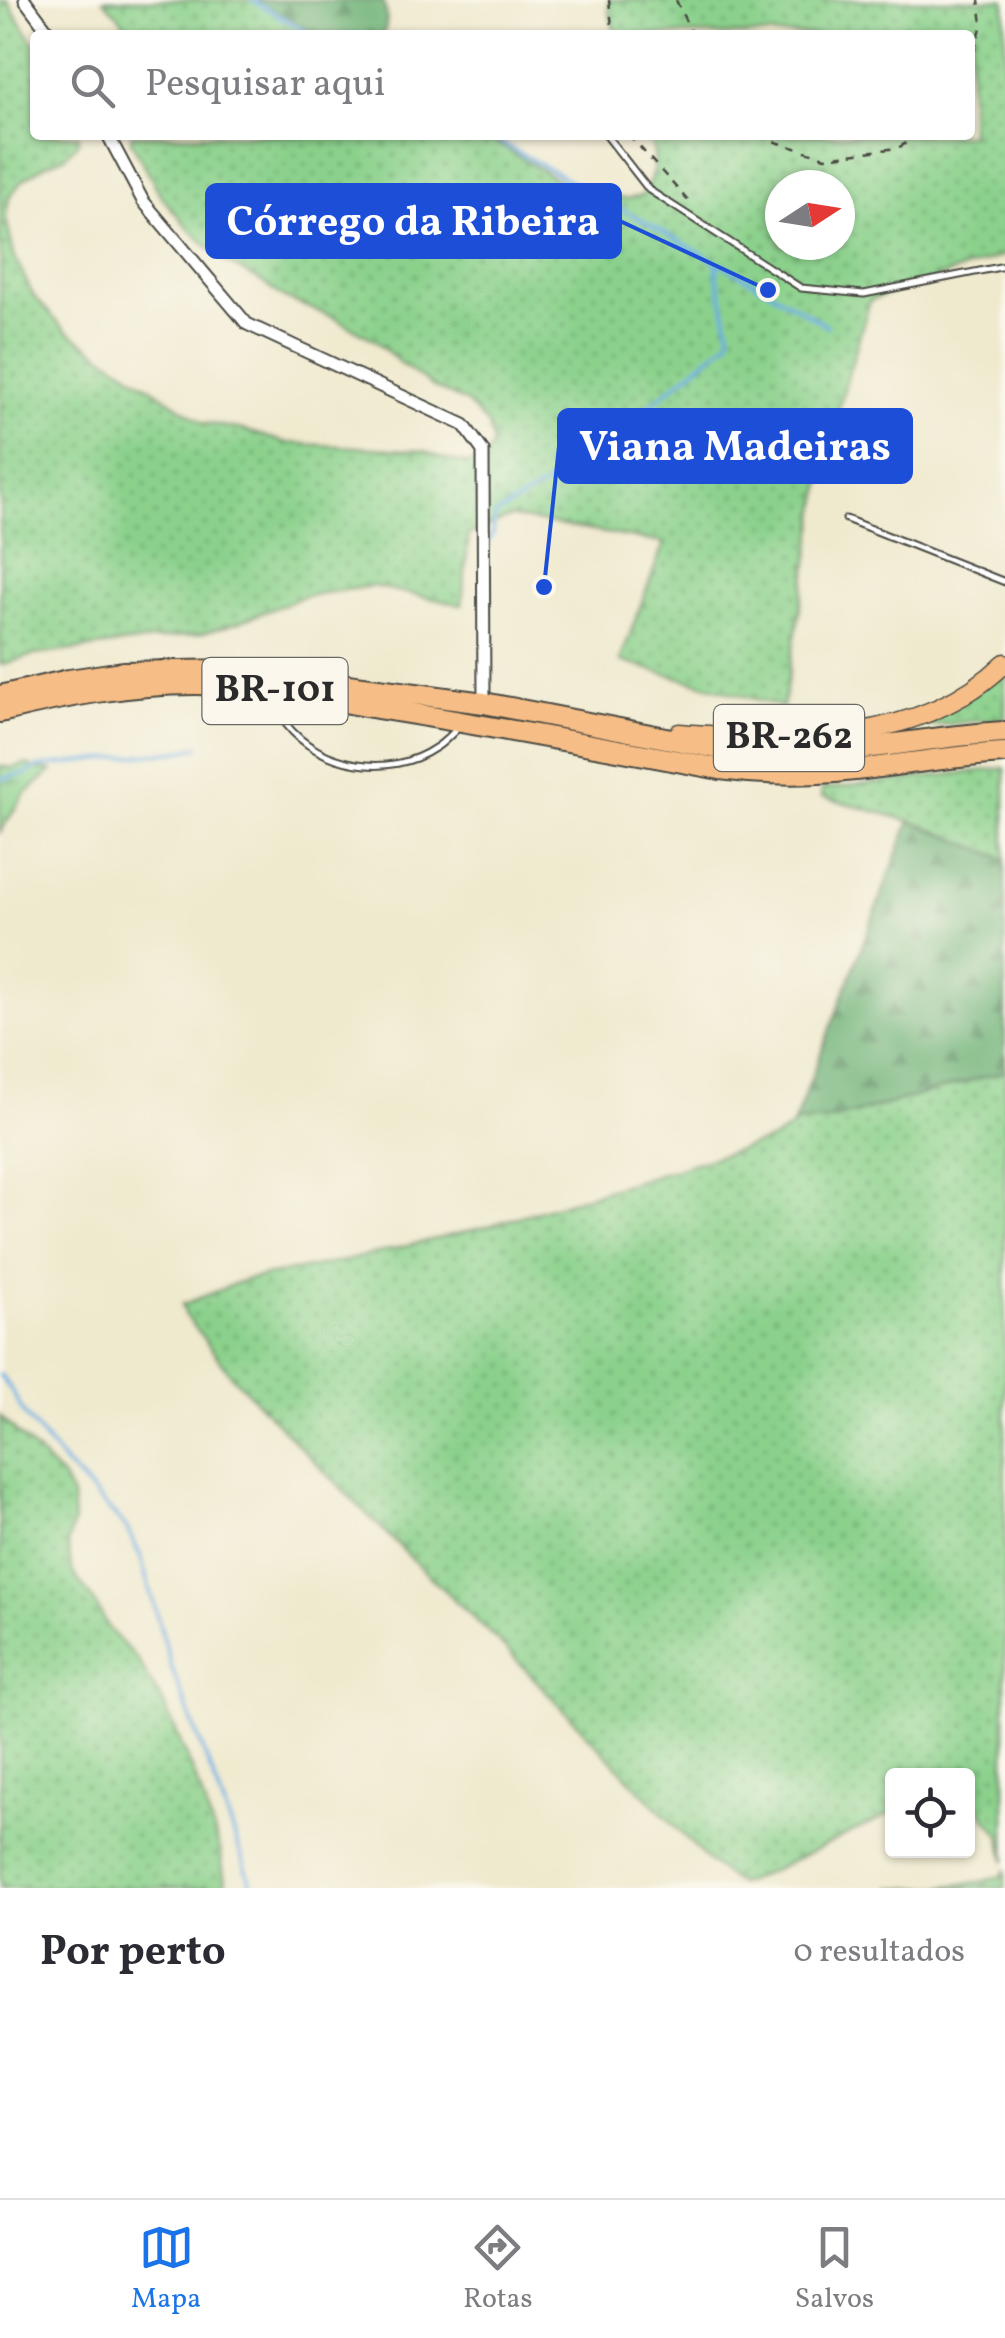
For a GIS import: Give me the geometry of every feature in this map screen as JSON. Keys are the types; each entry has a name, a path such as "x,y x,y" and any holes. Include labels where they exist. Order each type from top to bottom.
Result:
{"highway":[{"name":"BR-262","path":"555,717 712,735 777,738 834,734 887,726 932,711 968,692 1005,663"},
{"name":"BR-101","path":"0,696 123,672 234,670 484,703 722,749 837,751 1005,732"},
{"name":"BR-101","path":"0,712 72,694 194,684 266,689 750,773 839,772 1005,753"}],"street":[{"path":"25,0 47,30"},
{"path":"111,140 143,202 247,324 464,425 482,451 484,703"}],"lane":[{"path":"610,140 650,190 801,288 864,294 1005,266"},
{"path":"846,519 1005,582"},
{"path":"266,689 286,725 317,752 356,765 396,764 434,750 464,722"}],"path":[{"path":"608,0 611,30"},
{"path":"676,0 690,30"},
{"path":"975,48 982,24 979,0"},
{"path":"633,140 688,201"},
{"path":"770,140 825,157 898,148 911,140"}],"green space":[{"path":"0,0 7,0 30,37 30,140 78,140 64,157 23,180 9,197 6,218 14,255 33,295 65,330 204,423 288,443 424,451 469,464 485,458 493,444 488,425 466,402 435,388 376,341 333,317 284,298 225,262 161,196 131,140 491,140 583,195 626,199 642,196 653,173 654,152 650,140 975,140 975,30 614,30 609,0 1005,0 1005,255 870,300 829,441 783,707 620,661 664,543 511,517 469,534 462,605 373,586 305,596 200,634 34,655 0,665"},
{"path":"103,0 254,0 309,30 126,30"},
{"path":"254,0 382,1 386,13 385,30 309,30"},
{"path":"1005,672 1005,718 931,726 930,719"},
{"path":"27,764 52,771 25,794 0,832 0,766"},
{"path":"1005,768 1005,859 910,821 822,797 822,789"},
{"path":"910,821 1005,859 1005,1071 835,1119 794,1123"},
{"path":"1005,1071 1005,1862 1001,1837 975,1803 975,1768 885,1768 885,1816 738,1884 710,1863 503,1646 232,1376 186,1316 182,1305 244,1280 485,1227 774,1139 799,1122 835,1119"},
{"path":"0,1416 62,1477 72,1496 74,1522 67,1544 73,1573 162,1700 193,1771 220,1849 226,1888 0,1888"},
{"path":"1005,1871 1005,1888 889,1888 985,1881 1002,1876"}],"waterway":[{"path":"252,0 303,30"},
{"path":"496,140 827,326"},
{"path":"488,543 495,515 590,458 729,341 717,262"},
{"path":"0,779 37,767 199,747"},
{"path":"0,1375 24,1414 67,1466 126,1527 140,1555 171,1666 253,1888"}],"place":[{"name":"Córrego da Ribeira","path":"768,290"},
{"name":"Viana Madeiras","path":"544,587"}]}
